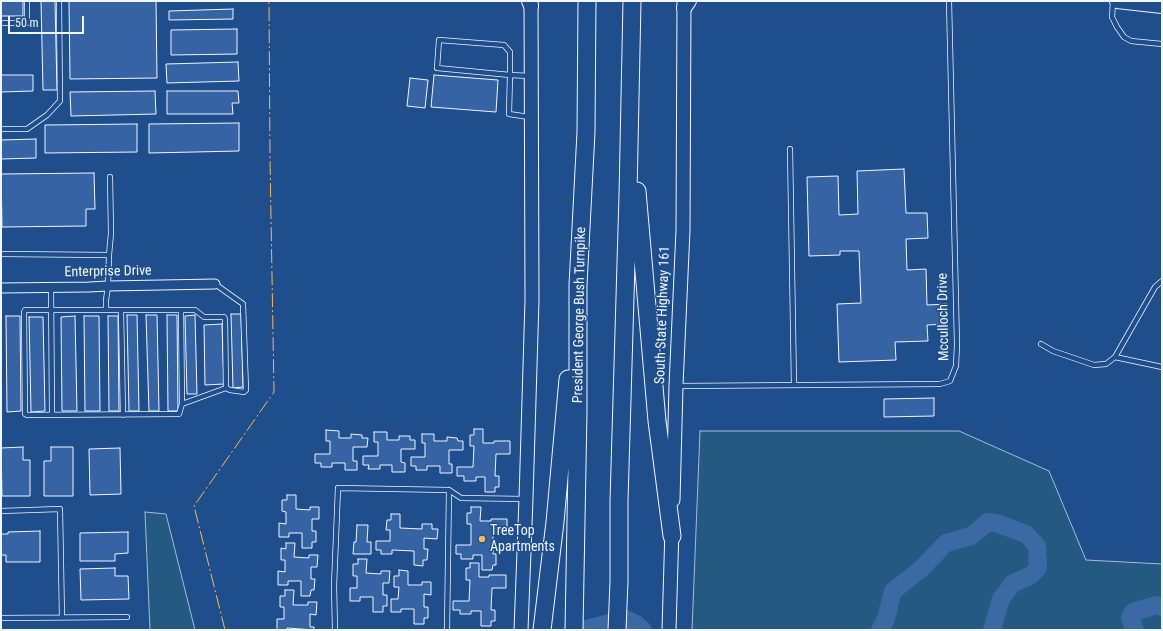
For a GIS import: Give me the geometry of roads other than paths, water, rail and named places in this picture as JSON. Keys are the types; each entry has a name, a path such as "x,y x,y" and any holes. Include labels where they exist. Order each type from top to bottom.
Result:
{"highway":[{"name":"President George Bush Turnpike","path":"574,630 578,411 578,285 586,132 587,1"},
{"path":"617,630 632,1"},
{"path":"630,132 639,210 657,421 672,536"},
{"path":"542,627 555,522 578,285"}],"main road":[{"path":"1116,1 1162,6"},
{"path":"521,630 532,300 531,2"},
{"name":"South State Highway 161","path":"669,630 676,386 683,230 684,3"}],"street":[{"name":"Enterprise Drive","path":"1,288 215,284"}],"lane":[{"path":"1,23 27,23 27,1"},
{"path":"1,129 27,129 47,115 60,101 59,1"},
{"name":"Mcculloch Drive","path":"676,386 940,384 950,381 956,366 957,345 948,1"},
{"path":"1113,1 1112,17 1124,37 1131,41 1162,44"},
{"path":"531,76 510,75 436,68 439,40 504,45 510,52 510,75 509,114 531,117"},
{"path":"790,149 794,385"},
{"path":"106,310 111,233 110,177"},
{"path":"1,254 109,255"},
{"path":"1041,344 1053,351 1094,365 1106,364 1115,357 1154,287 1162,281"},
{"path":"182,404 226,388 241,392 246,390 243,304 215,284"},
{"path":"51,287 52,415"},
{"path":"181,310 182,404 179,414 25,414 24,312 26,310 181,310 195,310 204,317 224,318 226,388"},
{"path":"122,310 123,414"},
{"path":"1115,357 1162,367"},
{"path":"335,630 334,586 338,488 449,490 461,498 526,499"},
{"path":"447,630 449,490"},
{"path":"1,511 60,509 62,618"},
{"path":"1,618 127,617"}],"waterway":[{"path":"880,630 886,619 893,591 920,570 946,543 971,536 988,522 996,523 1026,534 1037,546 1038,568 1031,575 1012,584 1001,599 992,630"},
{"path":"1135,630 1130,618 1133,612 1157,605 1162,607"},
{"path":"583,630 613,622 621,617 636,624 643,630"}],"place":[{"name":"TreeTop Apartments","path":"482,539"}]}
